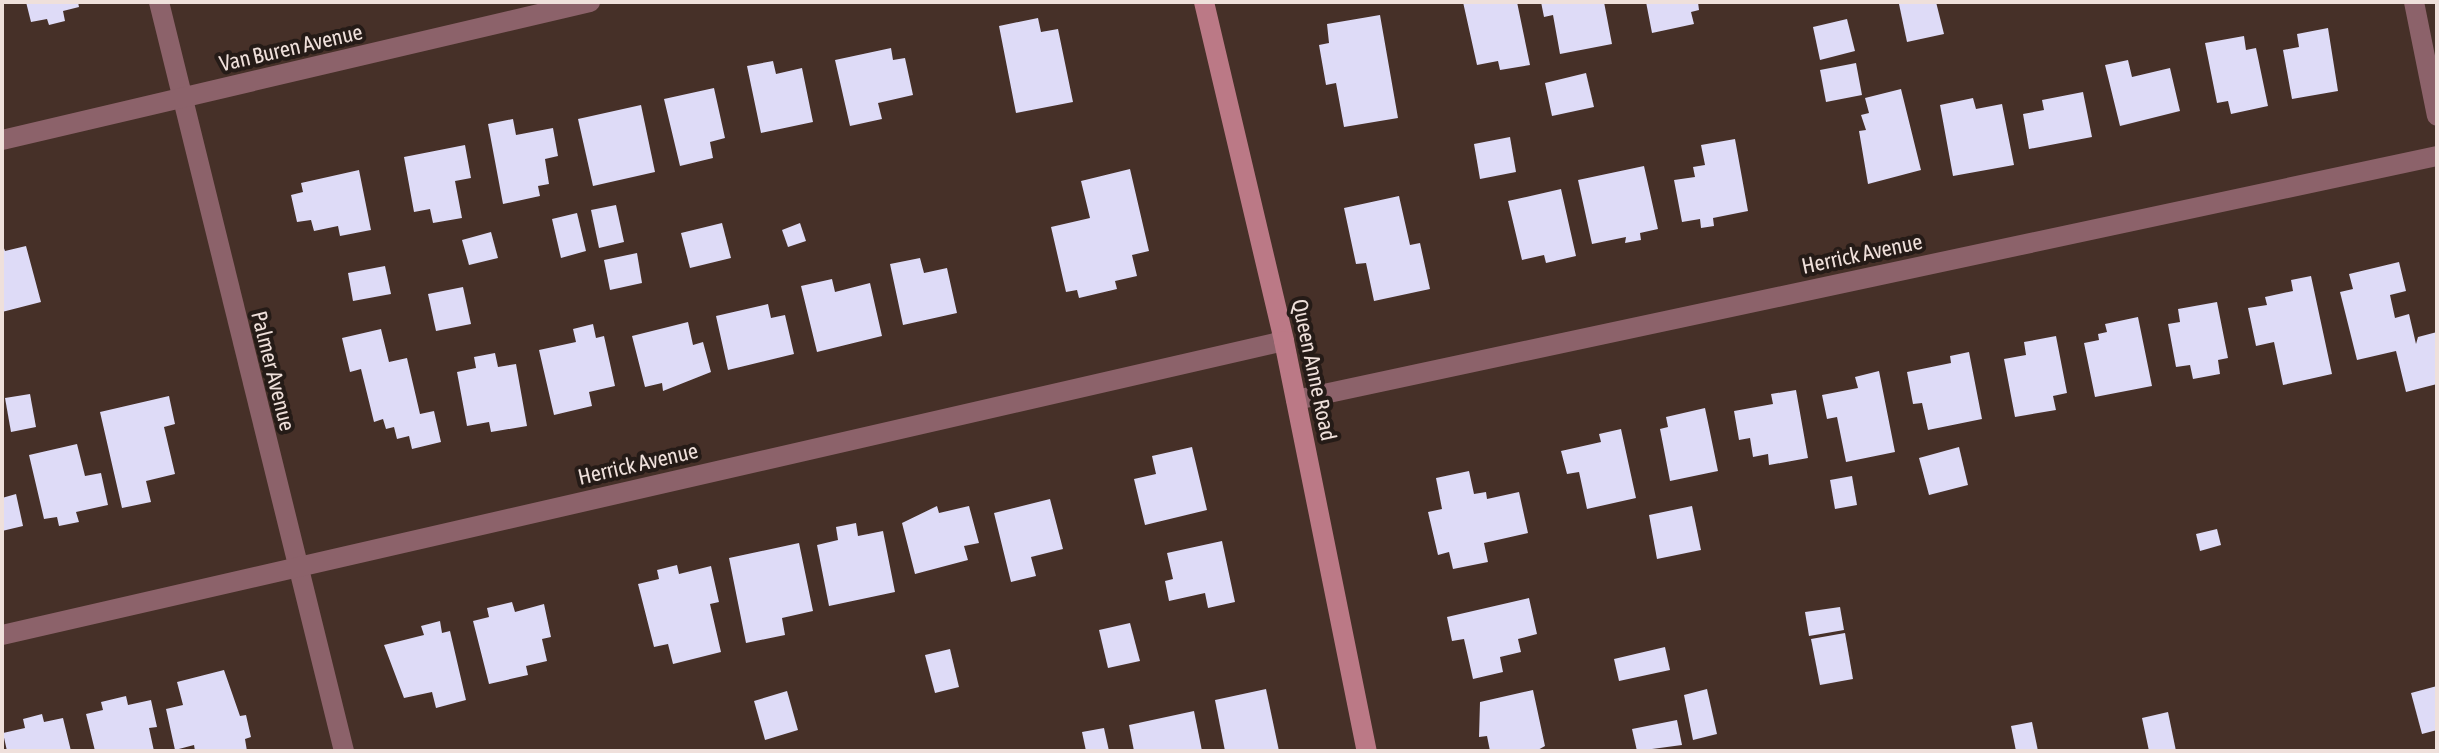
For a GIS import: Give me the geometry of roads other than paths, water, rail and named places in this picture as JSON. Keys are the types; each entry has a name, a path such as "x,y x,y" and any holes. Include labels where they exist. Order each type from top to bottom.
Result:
{"street":[{"name":"Palmer Avenue","path":"159,2 344,751"},
{"name":"Van Buren Avenue","path":"2,140 590,2"},
{"name":"Queen Anne Road","path":"1204,2 1284,341 1367,751"},
{"path":"2414,2 2437,116"},
{"name":"Herrick Avenue","path":"1296,400 2437,156"},
{"name":"Herrick Avenue","path":"2,635 1284,341"}]}
